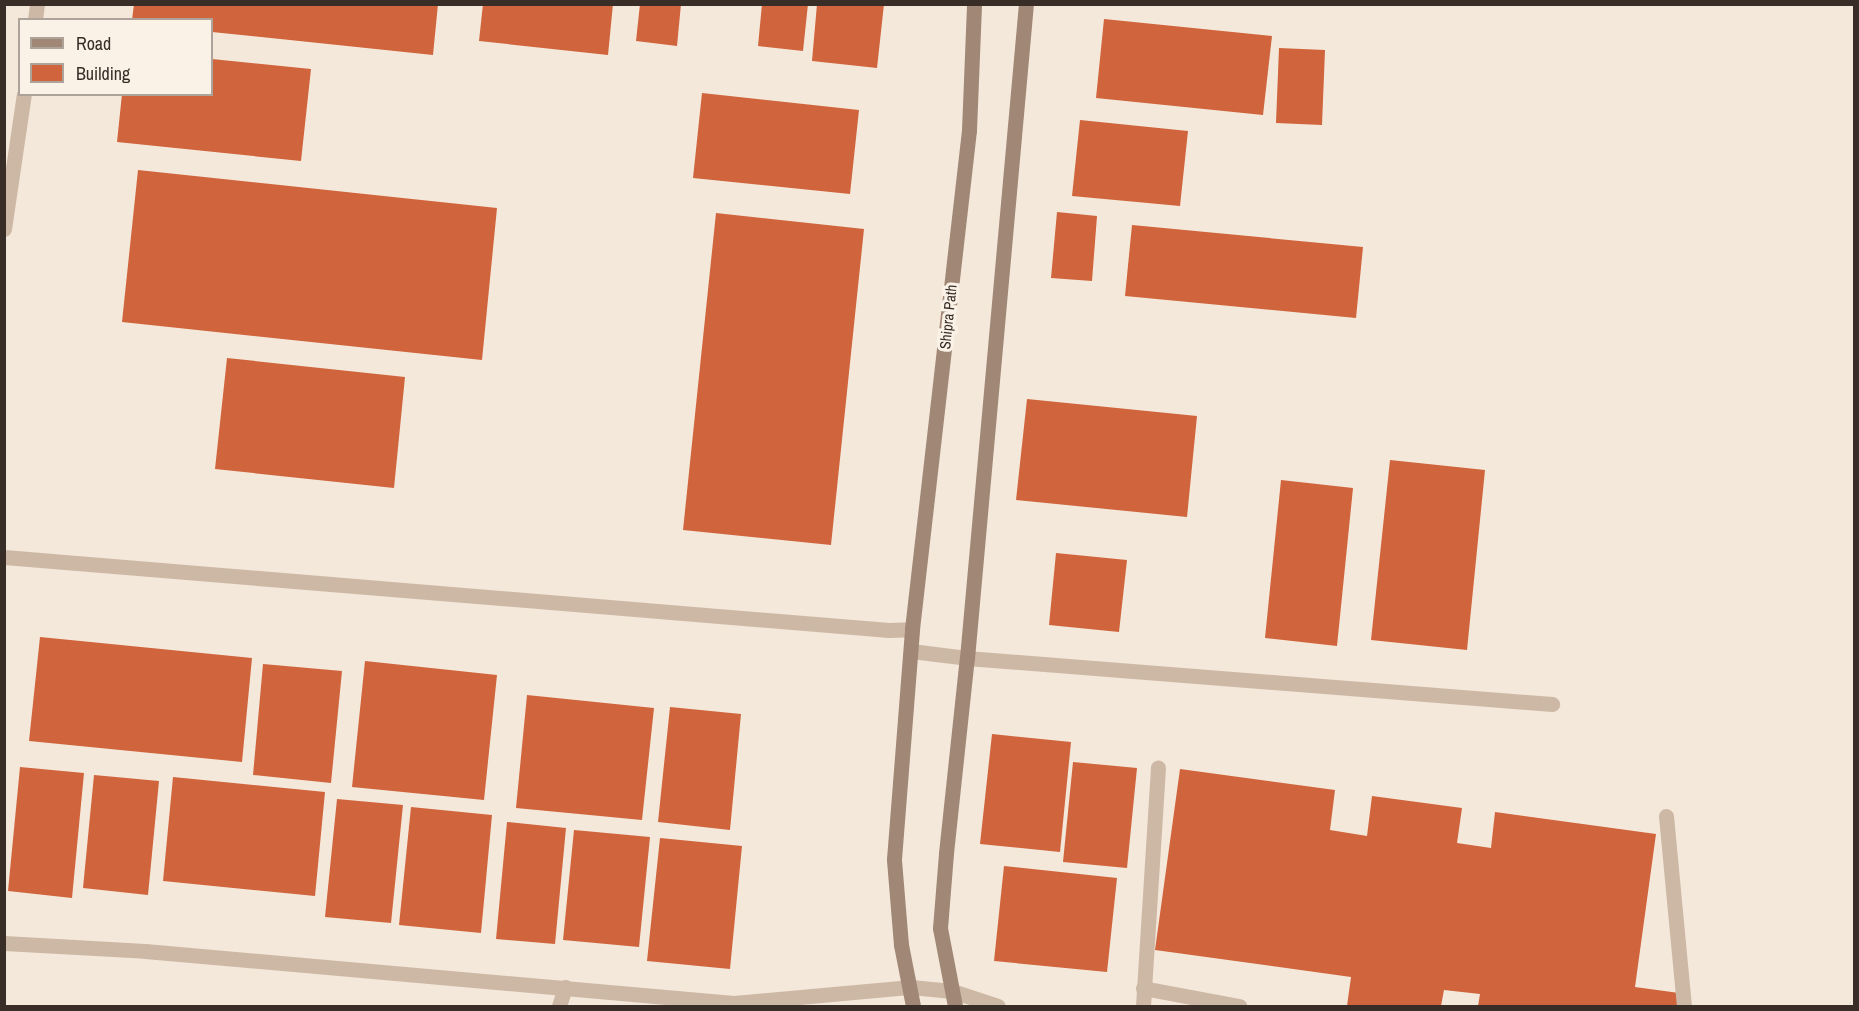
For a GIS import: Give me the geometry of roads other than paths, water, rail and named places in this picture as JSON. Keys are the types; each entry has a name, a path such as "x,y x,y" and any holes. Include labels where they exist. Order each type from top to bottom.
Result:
{"street":[{"name":"Shipra Path","path":"913,1006 901,945 894,859 912,629 969,130 974,4"},
{"path":"954,999 944,958 940,928 968,658 1026,4"},
{"path":"4,229 24,96"},
{"path":"4,556 889,630 912,629"},
{"path":"911,651 968,658 1552,704"},
{"path":"1143,1006 1158,766"},
{"path":"1666,816 1684,1006"},
{"path":"4,943 145,951 734,1003 910,987 954,999 998,1006"},
{"path":"559,1006 565,987"},
{"path":"1143,988 1239,1006"}]}
